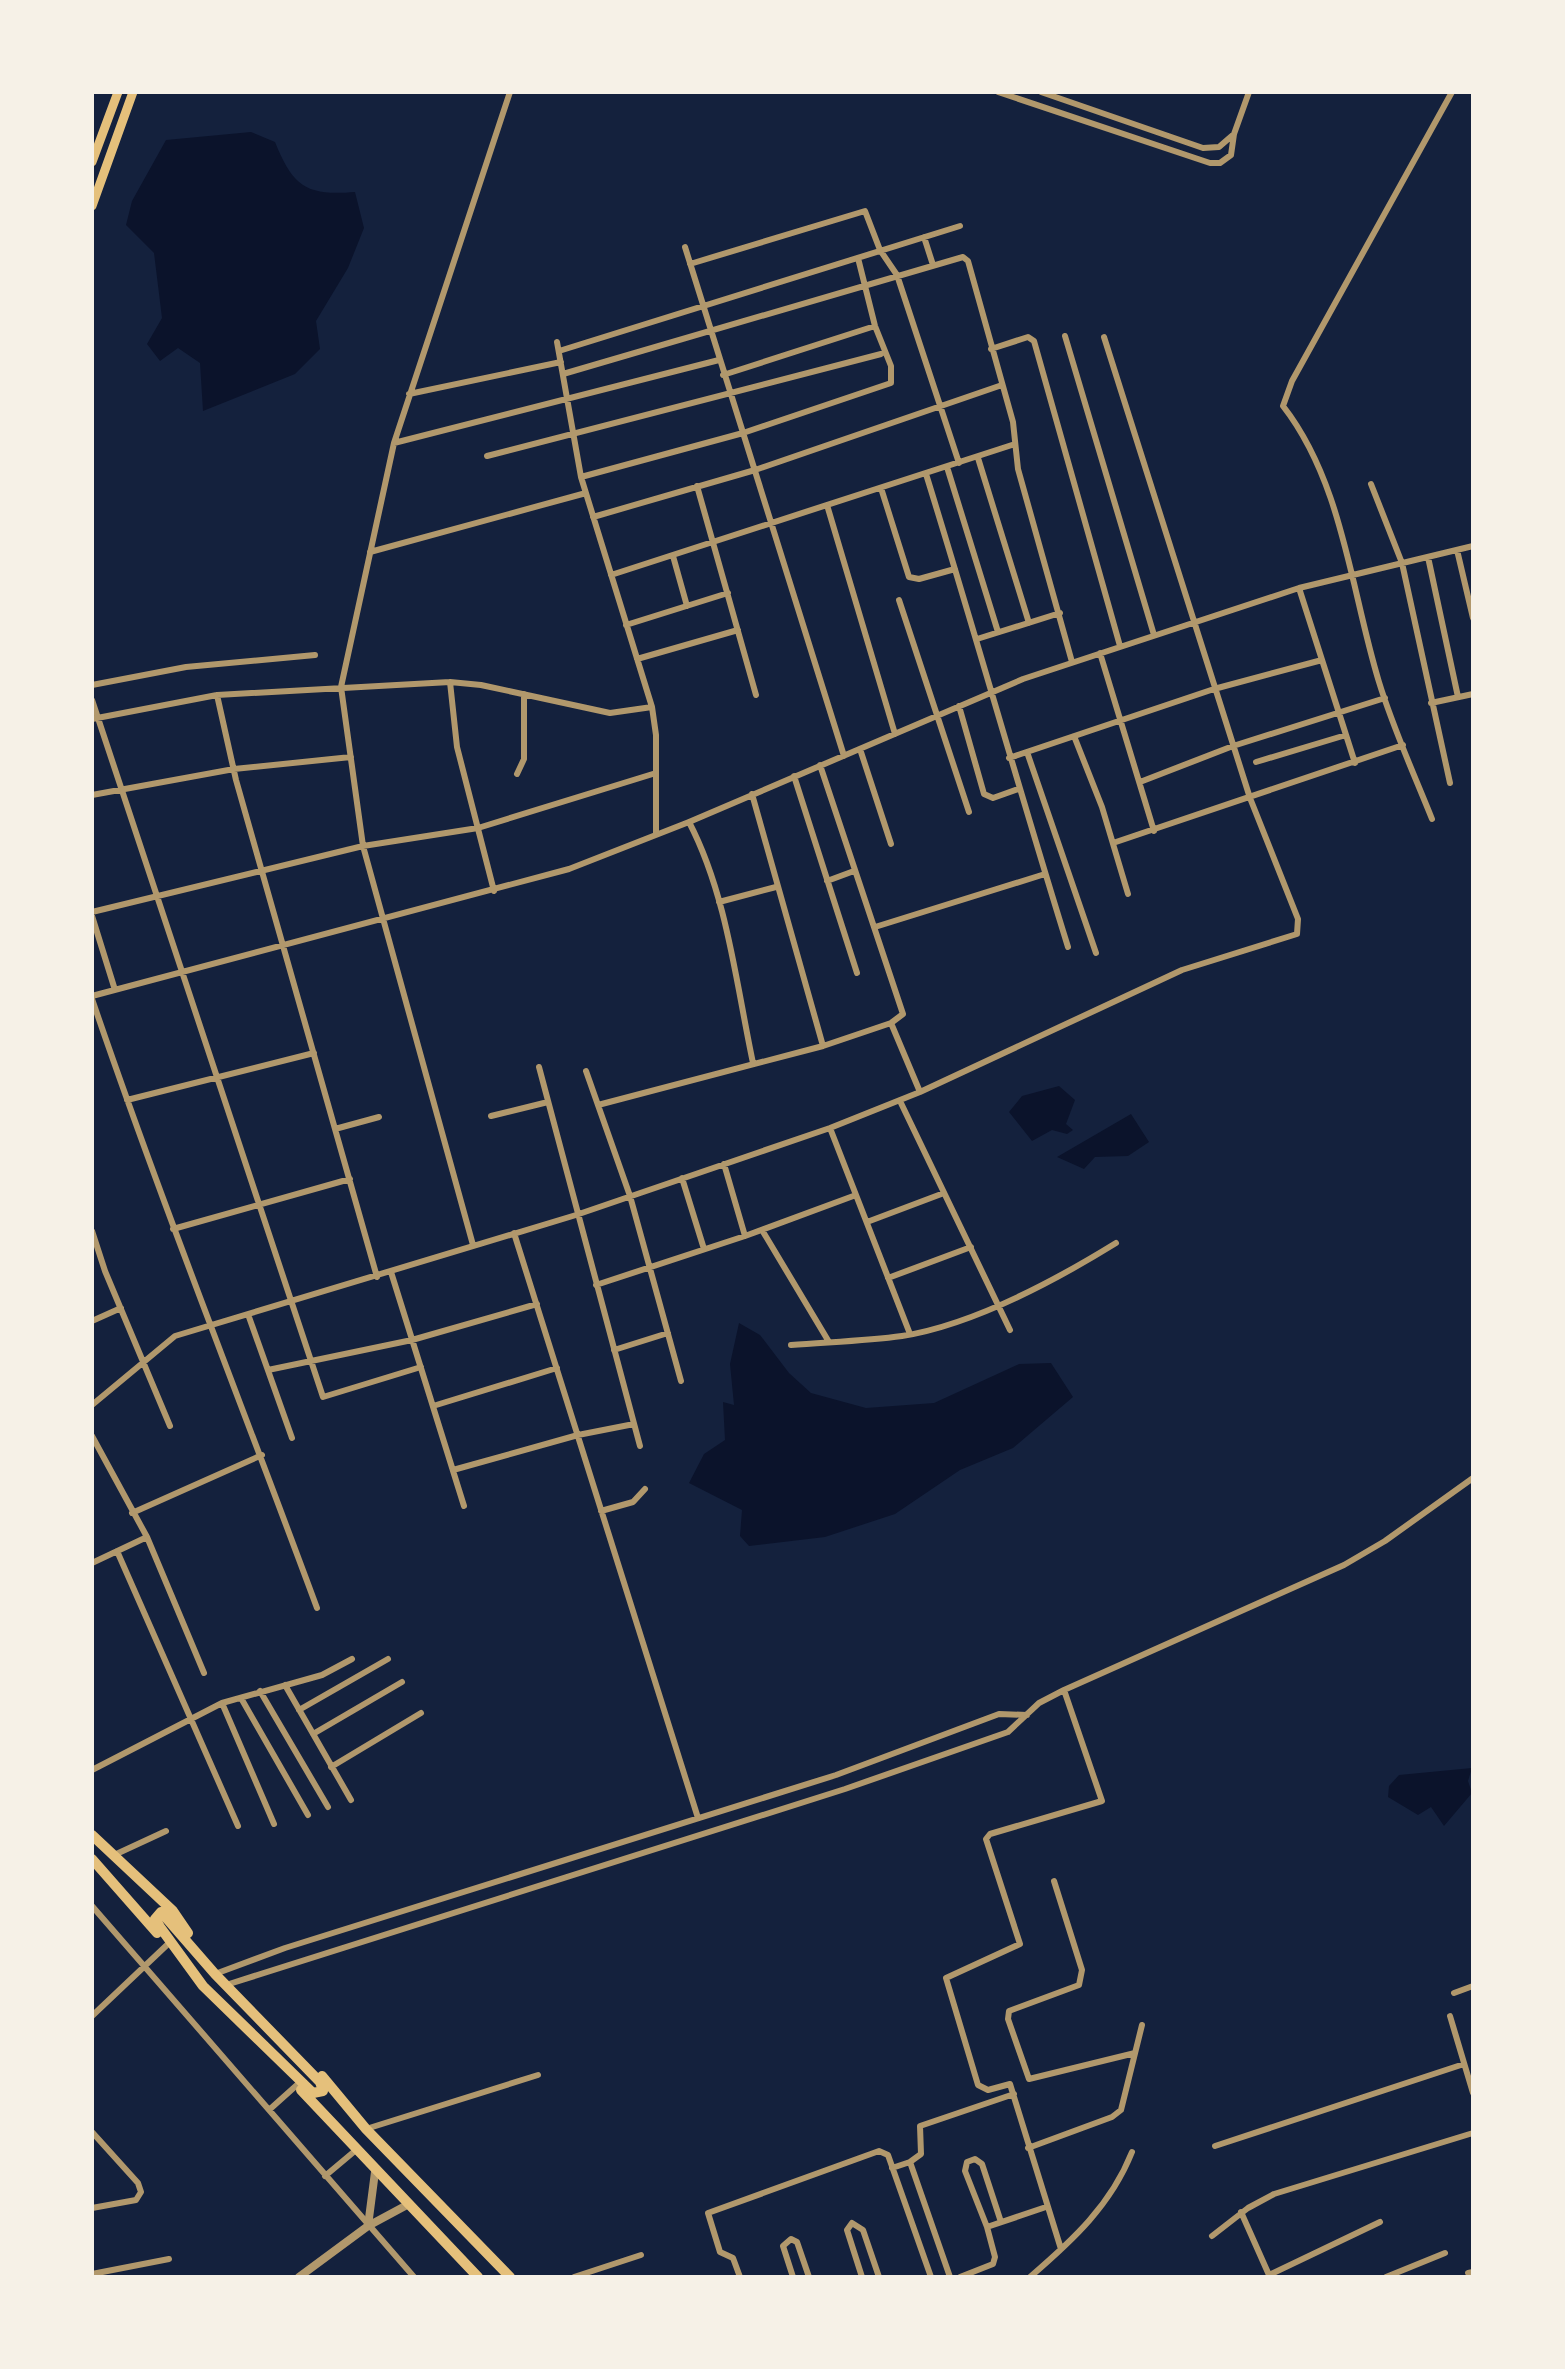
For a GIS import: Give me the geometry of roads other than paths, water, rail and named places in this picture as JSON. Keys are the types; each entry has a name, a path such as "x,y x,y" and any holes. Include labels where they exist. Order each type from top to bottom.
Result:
{"highway":[{"path":"92,1835 173,1911 194,1948"},
{"path":"94,1865 179,1954"},
{"path":"296,2079 313,2093 323,2091 320,2082 215,1974 167,1916 156,1914 160,1927 210,1993 296,2079 375,2172 478,2277"},
{"path":"297,2059 315,2068 366,2129 510,2277"}],"main road":[{"path":"92,162 118,92"},
{"path":"92,206 133,92"}],"street":[{"path":"473,1245 380,919 363,846 341,687 394,443 510,92"},
{"path":"998,92 1199,162 1220,163 1231,155 1234,134 1249,92"},
{"path":"1041,92 1211,149 1220,163"},
{"path":"1432,819 1385,698 1328,494 1304,433 1283,406 1292,381 1452,92"},
{"path":"1211,149 1234,134"},
{"path":"690,264 865,211 880,250 897,275 943,405 959,463"},
{"path":"559,351 960,226"},
{"path":"924,237 933,265"},
{"path":"685,247 729,396 773,524 844,756"},
{"path":"563,374 958,257 968,261 1072,662"},
{"path":"581,477 743,433 891,383 891,366 875,326 858,258"},
{"path":"723,375 875,326"},
{"path":"1065,336 1154,635"},
{"path":"991,349 1028,337 1034,341 1120,646"},
{"path":"92,1405 175,1336 249,1317 289,1302 576,1215 830,1128 900,1101 1182,970 1297,934 1298,919 1250,798 1104,337"},
{"path":"557,342 581,477 652,707 656,834"},
{"path":"487,456 729,396 881,354"},
{"path":"394,443 719,360"},
{"path":"409,394 561,362"},
{"path":"593,517 755,470 1002,385"},
{"path":"611,575 1015,444"},
{"path":"978,458 1029,623"},
{"path":"947,467 998,632"},
{"path":"926,474 977,639 1018,789 1068,947"},
{"path":"1371,484 1402,563 1450,783"},
{"path":"697,486 756,695"},
{"path":"881,488 909,577 919,579 955,569"},
{"path":"370,552 586,493"},
{"path":"827,505 895,734"},
{"path":"317,1608 262,1455 209,1327 92,998 494,891 607,855 990,693 1072,662 1299,588 1473,546"},
{"path":"1457,550 1473,618"},
{"path":"673,556 687,606"},
{"path":"1428,557 1458,697"},
{"path":"1299,588 1355,763"},
{"path":"626,625 728,593"},
{"path":"899,600 935,717 969,812"},
{"path":"977,639 1060,613"},
{"path":"637,659 738,630"},
{"path":"1100,653 1154,831"},
{"path":"92,685 206,664 315,655"},
{"path":"1009,758 1214,689 1322,660"},
{"path":"450,682 457,747 494,891"},
{"path":"94,719 217,695 450,682 610,713 652,707"},
{"path":"517,774 524,759 524,694"},
{"path":"1431,703 1473,694"},
{"path":"217,695 234,769 286,944 377,1277"},
{"path":"1140,782 1233,746 1385,698"},
{"path":"92,700 94,719 120,788 323,1397 328,1398 421,1367"},
{"path":"959,706 984,794 993,798 1018,789"},
{"path":"1256,762 1346,735"},
{"path":"1074,736 1128,894"},
{"path":"1113,843 1403,745"},
{"path":"860,749 891,844"},
{"path":"1027,752 1096,953"},
{"path":"92,795 234,769 351,757"},
{"path":"598,1105 823,1046 891,1023 903,1014 820,765"},
{"path":"115,990 92,914 263,868 363,846 478,828 656,773"},
{"path":"794,776 857,973"},
{"path":"752,794 823,1046"},
{"path":"689,822 701,844 719,902 753,1063"},
{"path":"827,881 854,871"},
{"path":"875,927 1045,874"},
{"path":"719,902 776,887"},
{"path":"891,1023 920,1092"},
{"path":"127,1100 314,1053"},
{"path":"539,1067 640,1446"},
{"path":"586,1071 630,1196 681,1381"},
{"path":"900,1101 1010,1330"},
{"path":"491,1116 548,1102"},
{"path":"335,1129 379,1117"},
{"path":"830,1128 910,1334"},
{"path":"724,1164 745,1236"},
{"path":"682,1178 704,1249"},
{"path":"173,1229 350,1179"},
{"path":"867,1222 944,1193"},
{"path":"596,1285 745,1236 856,1195"},
{"path":"762,1230 829,1342"},
{"path":"92,1231 95,1248 170,1426"},
{"path":"514,1233 698,1818"},
{"path":"791,1345 910,1334 999,1305 1116,1243"},
{"path":"888,1278 971,1247"},
{"path":"391,1272 464,1506"},
{"path":"268,1370 412,1340 537,1304"},
{"path":"92,1321 121,1308"},
{"path":"249,1317 292,1438"},
{"path":"614,1350 668,1333"},
{"path":"433,1406 557,1368"},
{"path":"453,1470 578,1435 634,1424"},
{"path":"92,1436 147,1537 204,1673"},
{"path":"132,1513 262,1455"},
{"path":"226,1985 1008,1732 1039,1703 1064,1690 1344,1565 1385,1541 1473,1478"},
{"path":"601,1511 633,1502 645,1489"},
{"path":"92,1563 147,1537"},
{"path":"117,1551 238,1826"},
{"path":"92,1770 222,1703 322,1675 352,1659"},
{"path":"299,1710 388,1659"},
{"path":"313,1734 402,1682"},
{"path":"285,1685 351,1800"},
{"path":"1064,1690 1102,1801 986,1839 1020,1944 946,1978 978,2085 988,2090 1135,2053"},
{"path":"260,1691 328,1807"},
{"path":"241,1698 308,1815"},
{"path":"222,1703 274,1824"},
{"path":"331,1767 421,1713"},
{"path":"215,1974 285,1948 836,1775 999,1714 1027,1715"},
{"path":"112,1856 166,1831"},
{"path":"643,1836 647,1851"},
{"path":"1029,2079 1008,2019 1009,2011 1079,1985 1082,1970 1054,1881"},
{"path":"92,1906 410,2276"},
{"path":"92,2016 168,1944"},
{"path":"1454,1993 1473,1986"},
{"path":"1450,2016 1473,2093"},
{"path":"1028,2148 1112,2117 1121,2110 1142,2025"},
{"path":"1215,2146 1464,2064"},
{"path":"366,2129 538,2075"},
{"path":"269,2110 296,2079"},
{"path":"1010,2084 1061,2249"},
{"path":"892,2168 910,2162 921,2154 920,2126 1014,2094"},
{"path":"92,2132 138,2183 141,2192 136,2200 92,2208"},
{"path":"1212,2236 1241,2212 1274,2194 1473,2133"},
{"path":"325,2176 356,2150"},
{"path":"740,2277 733,2258 720,2252 708,2216 711,2210 879,2151 888,2155 931,2277"},
{"path":"1030,2277 1113,2193 1132,2152"},
{"path":"960,2277 993,2264 995,2257 965,2171 971,2160 982,2164 1001,2222"},
{"path":"910,2162 950,2277"},
{"path":"368,2226 375,2172"},
{"path":"299,2277 368,2226 407,2205"},
{"path":"987,2227 1046,2207"},
{"path":"1241,2212 1269,2276 1380,2222"},
{"path":"862,2277 847,2230 852,2223 863,2230 879,2277"},
{"path":"793,2277 783,2246 791,2239 797,2242 809,2277"},
{"path":"1386,2277 1445,2253"},
{"path":"574,2277 641,2255"},
{"path":"92,2274 169,2259"}],"water":[{"path":"251,132 275,142 288,169 304,185 325,192 355,192 364,228 348,268 316,321 320,349 295,374 203,411 200,363 178,348 160,361 147,344 162,318 154,253 126,225 132,201 166,140"},
{"path":"1059,1086 1075,1100 1066,1124 1073,1130 1067,1134 1052,1130 1032,1141 1009,1112 1022,1096"},
{"path":"1131,1114 1149,1142 1128,1156 1095,1157 1084,1169 1057,1157"},
{"path":"739,1323 760,1335 789,1373 811,1393 866,1408 934,1403 1019,1364 1051,1363 1073,1397 1013,1448 960,1470 895,1514 825,1537 749,1546 740,1536 742,1510 689,1483 704,1454 725,1440 723,1402 734,1405 730,1364"},
{"path":"1472,1768 1468,1781 1472,1793 1444,1826 1431,1807 1418,1815 1388,1797 1389,1786 1399,1775"}]}
